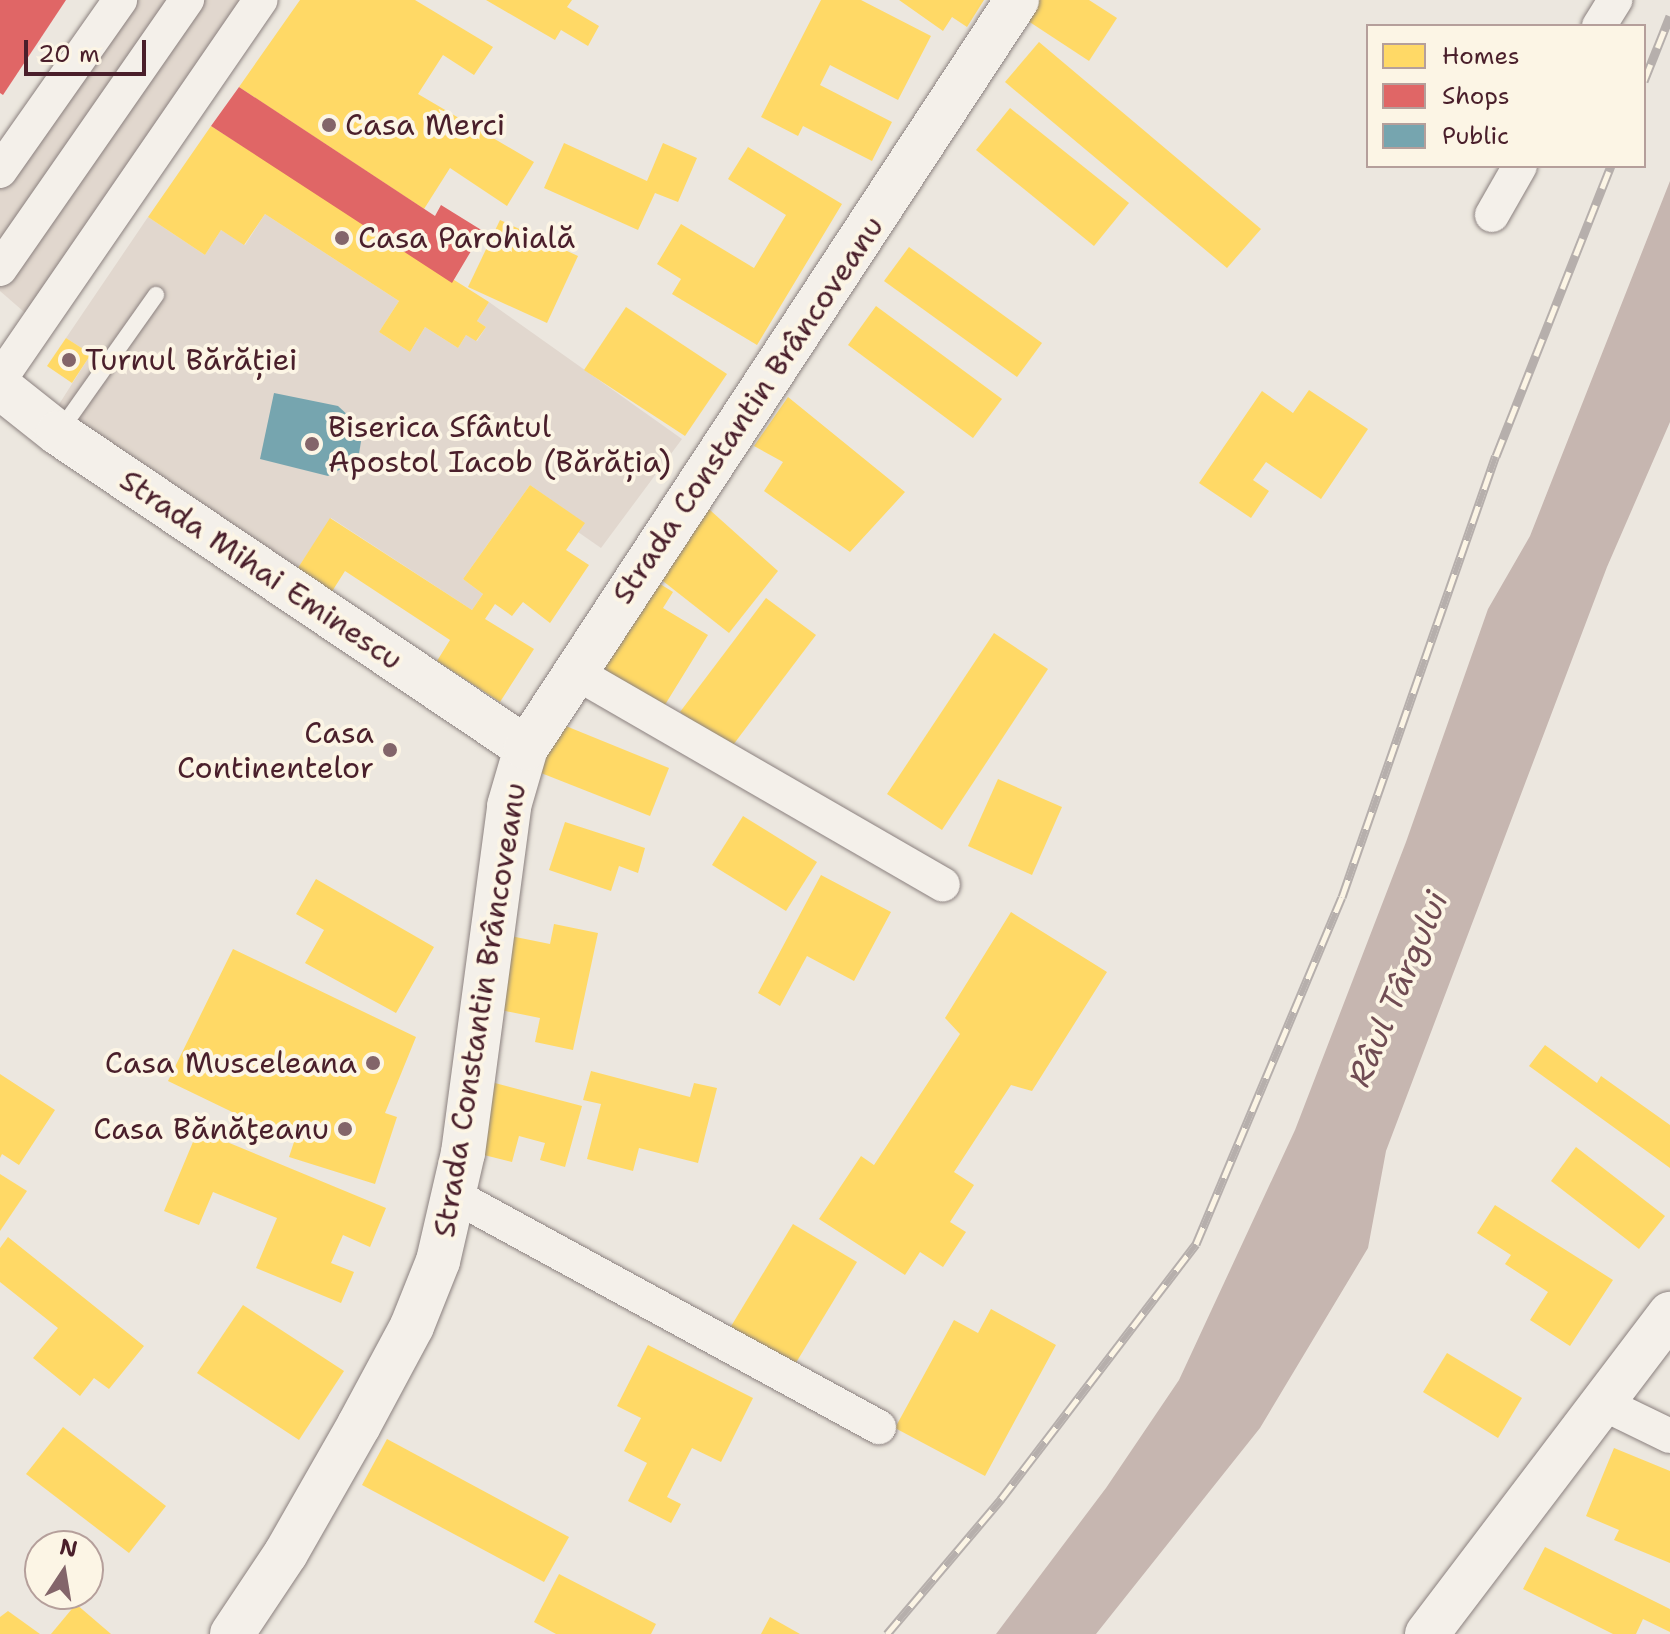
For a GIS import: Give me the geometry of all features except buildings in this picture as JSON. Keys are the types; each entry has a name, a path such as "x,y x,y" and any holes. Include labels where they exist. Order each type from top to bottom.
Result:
{"main road":[{"name":"Strada Constantin Brâncoveanu","path":"232,1634 286,1553 412,1326 438,1261 455,1196 498,920 509,806 526,748 573,671 831,289 1017,0"},
{"name":"Strada Mihai Eminescu","path":"0,387 58,433 526,748"},
{"path":"1427,1634 1670,1314"}],"street":[{"path":"0,171 120,0"},
{"path":"0,269 187,0"},
{"path":"0,379 260,0"},
{"path":"1600,24 1615,0"},
{"path":"1492,215 1519,168"},
{"path":"573,671 943,885"},
{"path":"455,1196 879,1427"},
{"path":"1604,1404 1670,1436"}],"lane":[{"path":"58,433 156,295"}],"shaded area":[{"path":"133,0 253,0 31,318 0,291 0,181"},
{"path":"265,214 399,301 379,332 410,352 425,327 458,348 466,335 477,341 486,327 477,321 489,302 682,439 601,548 578,532 584,523 530,485 463,579 483,594 472,610 331,518 296,571 56,409 91,354 66,338 148,217 205,255 221,230 245,245"}],"water":[{"name":"Râul Târgului","path":"1670,181 1670,422 1607,567 1386,1151 1368,1248 1260,1428 1096,1634 996,1634 1106,1488 1179,1380 1295,1130 1406,842 1488,609 1530,536"}],"railway":[{"path":"1646,76 1670,16"},
{"path":"887,1634 1001,1499 1196,1244 1342,897 1496,456 1610,168"}],"place":[{"name":"Casa Merci","path":"329,125"},
{"name":"Casa Parohială","path":"342,238"},
{"name":"Turnul Bărăției","path":"69,360"},
{"name":"Biserica Sfântul Apostol Iacob (Bărăția)","path":"312,444"},
{"name":"Casa Continentelor","path":"390,750"},
{"name":"Casa Musceleana","path":"373,1063"},
{"name":"Casa Bănăţeanu","path":"345,1129"}]}
